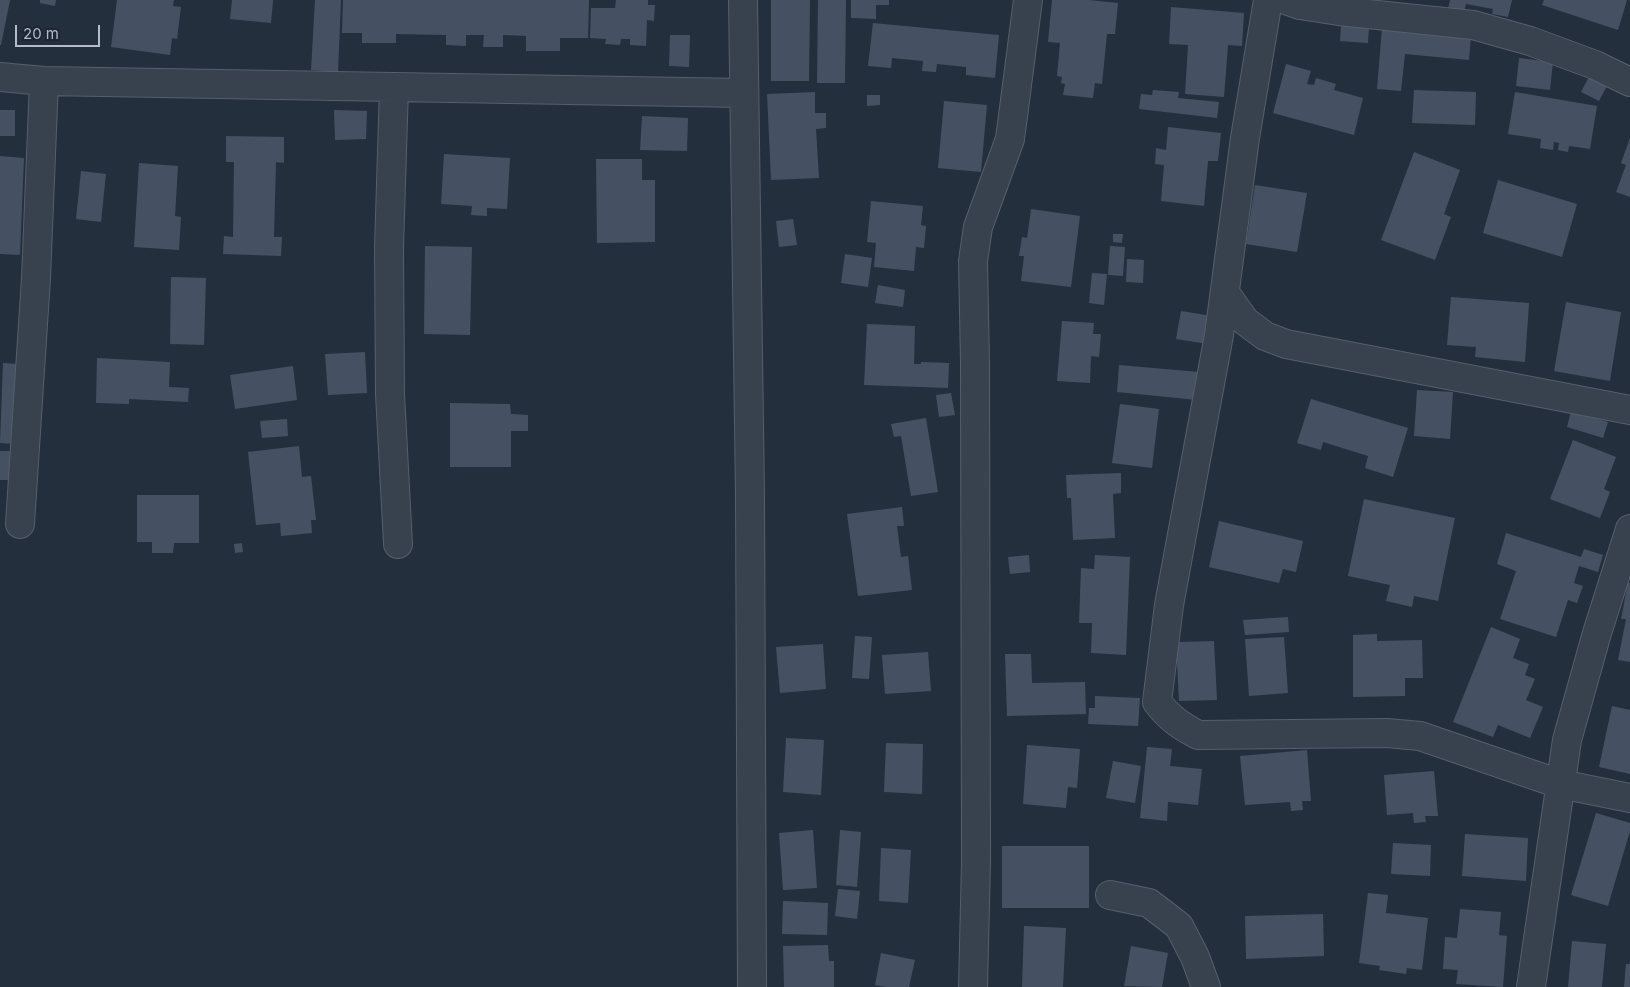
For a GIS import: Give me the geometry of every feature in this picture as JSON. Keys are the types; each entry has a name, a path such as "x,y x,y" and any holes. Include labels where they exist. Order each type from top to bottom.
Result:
{"street":[{"path":"743,0 750,495 752,987"},
{"path":"973,987 976,862 973,261 978,227 1010,140 1028,0"},
{"path":"1268,0 1245,138 1219,335 1169,605 1157,702 1167,715 1182,727 1198,735 1387,733 1420,736 1560,784 1630,798"},
{"path":"1286,0 1300,5 1339,11 1473,25 1530,41 1595,65 1630,82"},
{"path":"0,77 44,81 743,93"},
{"path":"20,524 36,278 44,81"},
{"path":"394,87 388,248 390,394 398,544"},
{"path":"1225,293 1245,322 1265,336 1286,344 1630,410"},
{"path":"1531,987 1567,740 1597,633 1630,529"},
{"path":"1110,896 1149,904 1179,926 1195,957 1206,987"}],"building":[{"path":"0,0 10,0 1,45 0,45"},
{"path":"40,0 56,0 55,6 40,3"},
{"path":"117,0 174,0 173,6 181,7 177,39 172,38 170,55 111,47"},
{"path":"232,0 273,0 271,23 230,19"},
{"path":"315,0 341,0 338,72 311,70"},
{"path":"343,0 589,0 588,38 560,38 560,51 526,51 526,36 503,35 503,47 483,47 484,35 466,35 466,46 446,45 446,35 396,34 396,43 362,43 362,33 342,33"},
{"path":"616,0 648,0 648,5 655,5 654,21 647,20 646,46 630,45 630,39 621,39 620,45 605,44 606,39 590,38 591,8 615,8"},
{"path":"771,0 810,0 809,81 771,81"},
{"path":"818,0 846,0 845,83 817,83"},
{"path":"851,0 889,0 889,5 876,5 876,19 851,18"},
{"path":"1052,0 1089,0 1118,3 1115,34 1107,34 1102,84 1095,83 1093,98 1063,95 1065,84 1061,83 1062,77 1057,76 1060,43 1048,42"},
{"path":"1450,0 1512,0 1508,17 1492,14 1493,9 1466,4 1464,12 1448,9"},
{"path":"1544,0 1627,0 1618,30 1542,5"},
{"path":"1171,7 1244,13 1242,46 1228,45 1224,97 1185,94 1188,45 1169,44"},
{"path":"873,23 999,35 995,78 966,75 966,67 937,64 936,72 922,71 923,61 892,58 891,68 868,66"},
{"path":"1341,26 1369,27 1368,43 1340,41"},
{"path":"1382,28 1471,36 1469,60 1405,54 1401,91 1377,89"},
{"path":"670,35 690,35 689,67 669,66"},
{"path":"1519,58 1553,62 1550,90 1516,86"},
{"path":"1286,64 1311,71 1307,84 1314,85 1316,78 1336,84 1334,90 1363,98 1354,135 1273,113"},
{"path":"1590,75 1608,84 1599,101 1581,92"},
{"path":"1153,90 1179,92 1178,98 1219,102 1217,118 1139,109 1141,94 1152,95"},
{"path":"1414,90 1476,92 1475,125 1412,123"},
{"path":"815,92 815,113 826,113 826,128 816,129 819,178 771,180 767,94"},
{"path":"1515,92 1597,106 1590,149 1569,146 1568,152 1558,150 1559,143 1554,142 1553,150 1540,148 1541,139 1508,134"},
{"path":"867,95 880,95 880,105 867,106"},
{"path":"944,101 987,105 981,172 938,168"},
{"path":"0,110 15,110 15,136 0,136"},
{"path":"334,110 367,111 366,139 335,140"},
{"path":"642,116 688,118 687,151 640,150"},
{"path":"1168,127 1221,133 1218,161 1208,161 1204,206 1161,201 1164,165 1155,164 1156,148 1166,150"},
{"path":"226,136 284,137 284,163 276,162 274,237 282,237 281,256 223,254 224,236 233,237 234,162 226,162"},
{"path":"1630,138 1630,197 1616,192 1626,165 1621,163"},
{"path":"1414,152 1460,170 1444,214 1451,217 1435,260 1381,240"},
{"path":"444,154 510,158 507,209 487,208 487,216 471,215 472,206 441,204"},
{"path":"0,156 24,158 20,255 0,254"},
{"path":"596,159 642,159 642,180 655,180 655,242 597,243"},
{"path":"139,163 178,166 175,216 181,217 179,250 134,247"},
{"path":"81,171 106,174 101,222 76,219"},
{"path":"1498,180 1577,204 1562,257 1483,233"},
{"path":"1255,185 1307,193 1297,252 1246,244"},
{"path":"871,201 923,206 921,225 926,226 924,248 916,247 914,271 874,267 876,243 867,242"},
{"path":"1031,209 1080,216 1071,287 1021,281 1024,256 1019,256 1022,237 1027,238"},
{"path":"793,219 797,245 779,247 776,221"},
{"path":"1113,234 1123,234 1122,243 1113,242"},
{"path":"425,246 472,247 470,335 424,334"},
{"path":"1110,246 1125,247 1123,276 1108,275"},
{"path":"845,254 872,258 868,287 841,283"},
{"path":"1127,259 1144,260 1143,283 1126,282"},
{"path":"1092,273 1107,274 1104,305 1089,303"},
{"path":"171,277 206,278 204,345 170,344"},
{"path":"878,285 905,290 903,307 875,303"},
{"path":"1451,297 1529,303 1525,362 1475,357 1476,347 1447,345"},
{"path":"1566,302 1621,312 1610,381 1554,371"},
{"path":"1181,311 1212,316 1208,344 1176,339"},
{"path":"1062,321 1094,323 1093,334 1101,334 1099,357 1091,356 1090,383 1057,381"},
{"path":"867,324 915,326 914,364 921,364 921,362 949,363 948,388 864,385"},
{"path":"365,352 367,393 328,395 325,354"},
{"path":"97,358 170,362 169,387 189,388 188,402 129,399 129,404 96,403"},
{"path":"3,363 20,364 16,444 0,443"},
{"path":"1119,365 1199,372 1197,400 1117,392"},
{"path":"293,366 297,400 235,409 230,375"},
{"path":"1417,390 1453,392 1450,439 1414,436"},
{"path":"951,393 955,415 939,417 936,395"},
{"path":"1311,399 1408,428 1393,477 1365,468 1368,456 1323,442 1321,450 1297,443"},
{"path":"450,403 510,404 511,414 528,415 528,431 511,431 511,467 450,467"},
{"path":"1120,404 1159,409 1152,468 1112,463"},
{"path":"1571,411 1608,422 1603,438 1567,427"},
{"path":"926,418 938,492 911,496 901,436 894,437 891,424"},
{"path":"287,419 288,436 262,438 260,421"},
{"path":"1573,440 1616,457 1604,489 1610,492 1600,518 1550,499"},
{"path":"299,446 302,477 311,476 316,520 311,520 312,533 281,536 280,523 256,525 248,452"},
{"path":"0,451 12,451 12,480 0,480"},
{"path":"1121,473 1121,493 1113,494 1115,538 1073,540 1071,498 1067,498 1066,475"},
{"path":"137,495 199,495 199,543 174,543 173,553 152,553 152,542 137,542"},
{"path":"1364,499 1455,518 1438,601 1414,596 1412,607 1386,601 1390,585 1348,576"},
{"path":"902,507 904,526 897,526 901,557 908,556 912,590 858,596 847,514"},
{"path":"1219,521 1303,541 1296,572 1283,569 1279,583 1209,567"},
{"path":"1506,533 1581,557 1584,549 1603,555 1598,572 1579,566 1574,583 1583,586 1577,603 1568,600 1556,637 1500,619 1516,571 1497,564"},
{"path":"242,543 243,552 235,553 234,544"},
{"path":"1029,555 1030,572 1010,574 1008,557"},
{"path":"1095,555 1130,557 1126,655 1091,653 1092,623 1079,623 1081,568 1094,569"},
{"path":"1628,582 1630,583 1630,662 1618,660 1626,619 1621,619"},
{"path":"1288,617 1289,632 1245,635 1243,620"},
{"path":"1491,627 1520,639 1513,658 1529,664 1525,675 1535,679 1526,700 1543,707 1530,738 1498,725 1493,737 1453,722"},
{"path":"1377,634 1377,641 1422,640 1423,678 1405,678 1405,696 1353,697 1353,635"},
{"path":"855,636 872,637 869,679 852,678"},
{"path":"1284,637 1288,693 1249,696 1245,639"},
{"path":"1214,641 1217,700 1179,701 1176,642"},
{"path":"823,644 826,689 780,693 776,647"},
{"path":"928,652 931,691 885,694 882,655"},
{"path":"1005,654 1031,654 1032,683 1085,682 1086,714 1007,716"},
{"path":"1095,696 1140,698 1138,726 1088,724 1089,708 1095,708"},
{"path":"1612,706 1630,710 1630,774 1599,767"},
{"path":"786,738 824,740 821,795 783,792"},
{"path":"886,743 923,744 922,794 884,792"},
{"path":"1027,745 1080,749 1077,788 1068,787 1066,808 1023,804"},
{"path":"1147,747 1172,749 1170,766 1202,769 1198,805 1168,802 1167,821 1140,818"},
{"path":"1307,750 1311,801 1302,801 1303,810 1291,811 1290,802 1245,805 1240,756"},
{"path":"1113,761 1141,766 1135,803 1106,798"},
{"path":"1434,771 1438,816 1425,816 1426,822 1414,823 1413,813 1387,815 1384,775"},
{"path":"1596,813 1630,823 1630,831 1608,906 1571,895"},
{"path":"813,830 817,888 783,890 779,833"},
{"path":"840,830 861,832 857,887 836,885"},
{"path":"1465,834 1528,838 1526,881 1462,876"},
{"path":"1393,843 1431,845 1430,876 1391,874"},
{"path":"1002,846 1089,846 1089,908 1002,908"},
{"path":"881,848 911,850 908,903 879,901"},
{"path":"838,889 860,891 857,919 835,916"},
{"path":"1368,893 1388,895 1386,913 1428,918 1422,970 1407,968 1406,974 1379,970 1380,966 1359,963"},
{"path":"783,901 828,903 827,935 782,934"},
{"path":"1460,909 1501,912 1499,935 1507,936 1503,987 1456,984 1458,970 1443,969 1445,937 1457,938"},
{"path":"1323,914 1324,956 1246,959 1245,916"},
{"path":"1024,926 1066,928 1063,987 1022,987"},
{"path":"1572,941 1606,944 1602,987 1568,987"},
{"path":"828,945 829,961 834,961 834,987 784,987 783,946"},
{"path":"1131,946 1168,953 1162,987 1124,986"},
{"path":"881,953 915,960 909,987 875,985"},
{"path":"1626,964 1630,964 1630,987 1624,987"}]}
